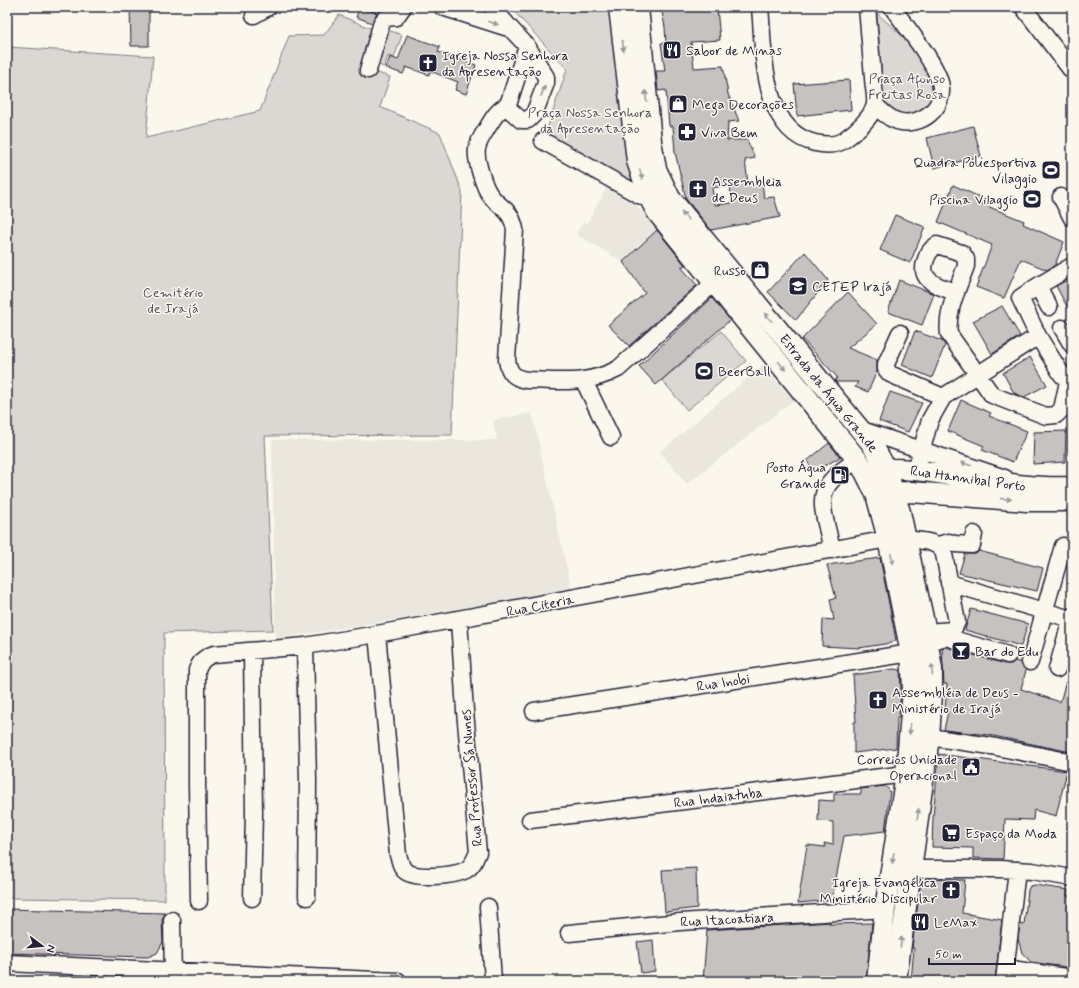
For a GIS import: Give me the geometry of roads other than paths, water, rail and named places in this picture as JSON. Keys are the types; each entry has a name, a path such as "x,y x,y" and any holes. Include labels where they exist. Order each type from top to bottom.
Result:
{"main road":[{"name":"Estrada da Água Grande","path":"619,7 637,161 650,199 657,212 715,282 861,466 895,496 897,539 927,636 932,675 929,737 896,981"},
{"name":"Estrada da Água Grande","path":"638,7 651,141 660,181 670,198 862,430 886,469 895,496 897,539 911,653 913,689 906,774 885,909 877,981"},
{"name":"Rua Hannibal Porto","path":"861,466 916,470 1030,486 1072,487"},
{"name":"Rua Hannibal Porto","path":"895,496 1027,501 1072,501"}],"street":[{"path":"368,70 384,19 396,17 403,7"},
{"path":"492,7 527,46 543,71 546,83 534,114 528,120 521,120 517,118 510,110 508,105 527,46"},
{"path":"760,7 765,62 774,107 785,124 798,137 822,145 840,143 855,133 875,105 868,7"},
{"path":"875,105 886,116 896,121 906,123 922,120 934,111 941,97 940,83 933,66 892,7"},
{"path":"1023,7 1072,71"},
{"path":"450,8 511,29"},
{"path":"508,105 502,108 494,116 478,142 476,151 486,188 491,197 507,210 512,218 515,229 507,360 512,375 518,379 527,380 584,381 602,377 618,369 715,282"},
{"path":"543,141 639,195 650,199"},
{"path":"1061,197 1072,218"},
{"path":"956,293 949,315 949,334 992,395 1046,416 1056,415 1062,408 1070,376 1062,375 1038,336 1020,298 1072,266"},
{"path":"1038,286 1049,307"},
{"path":"1062,328 1072,346"},
{"path":"900,333 886,364 886,369 890,374 943,397"},
{"path":"916,470 934,410 943,397 1038,336"},
{"path":"584,381 611,437"},
{"path":"862,430 921,451 970,465 1030,486"},
{"path":"832,550 822,502 823,494 831,478 861,466"},
{"path":"897,539 938,545 949,542 954,544 972,545 974,534"},
{"name":"Rua Citeria","path":"199,901 197,670 203,659 207,657 252,651 305,646 459,620 897,539"},
{"path":"927,636 953,630 956,627 957,622 944,554 942,548 938,545"},
{"path":"1030,662 1063,546"},
{"path":"949,583 1044,611 1072,617 1057,669"},
{"name":"Rua Professor Sá Nunes","path":"377,634 398,856 403,869 410,874 441,875 465,870 473,864 478,852 465,711 459,620"},
{"path":"927,636 946,637 1008,655"},
{"path":"305,646 308,780 307,897"},
{"path":"252,651 254,813 252,898"},
{"name":"Rua Inobi","path":"534,710 911,653"},
{"path":"929,737 991,746 1072,762"},
{"name":"Rua Indaiatuba","path":"530,820 906,774"},
{"path":"911,869 1017,870 1072,878"},
{"path":"1017,870 1005,975 1072,978"},
{"path":"488,907 493,981"},
{"name":"Rua Itacoatiara","path":"569,933 680,922 885,909"},
{"path":"172,920 173,976"},
{"path":"7,964 173,976 398,981"}],"place":[{"name":"Sabor de Minas","path":"672,50"},
{"name":"Igreja Nossa Senhora da Apresentação","path":"428,63"},
{"name":"Mega Decorações","path":"678,104"},
{"name":"Viva Bem","path":"687,132"},
{"name":"Quadra Poliesportiva Vilaggio","path":"1051,170"},
{"name":"Assembleia de Deus","path":"698,189"},
{"name":"Piscina Vilaggio","path":"1032,199"},
{"name":"Russo","path":"760,270"},
{"name":"CETEP Irajá","path":"798,286"},
{"name":"BeerBall","path":"704,371"},
{"name":"Posto Água Grande","path":"840,475"},
{"name":"Bar do Edu","path":"961,651"},
{"name":"Assembléia de Deus - Ministério de Irajá","path":"878,700"},
{"name":"Correios Unidade Operacional","path":"971,767"},
{"name":"Espaço da Moda","path":"951,833"},
{"name":"Igreja Evangélica Ministério Discipular","path":"951,890"},
{"name":"LeMax","path":"920,922"}],"park label":[{"name":"Praça Afonso Freitas Rosa","path":"907,86"},
{"name":"Praça Nossa Senhora da Apresentação","path":"590,120"},
{"name":"Cemitério de Irajá","path":"173,300"}]}
